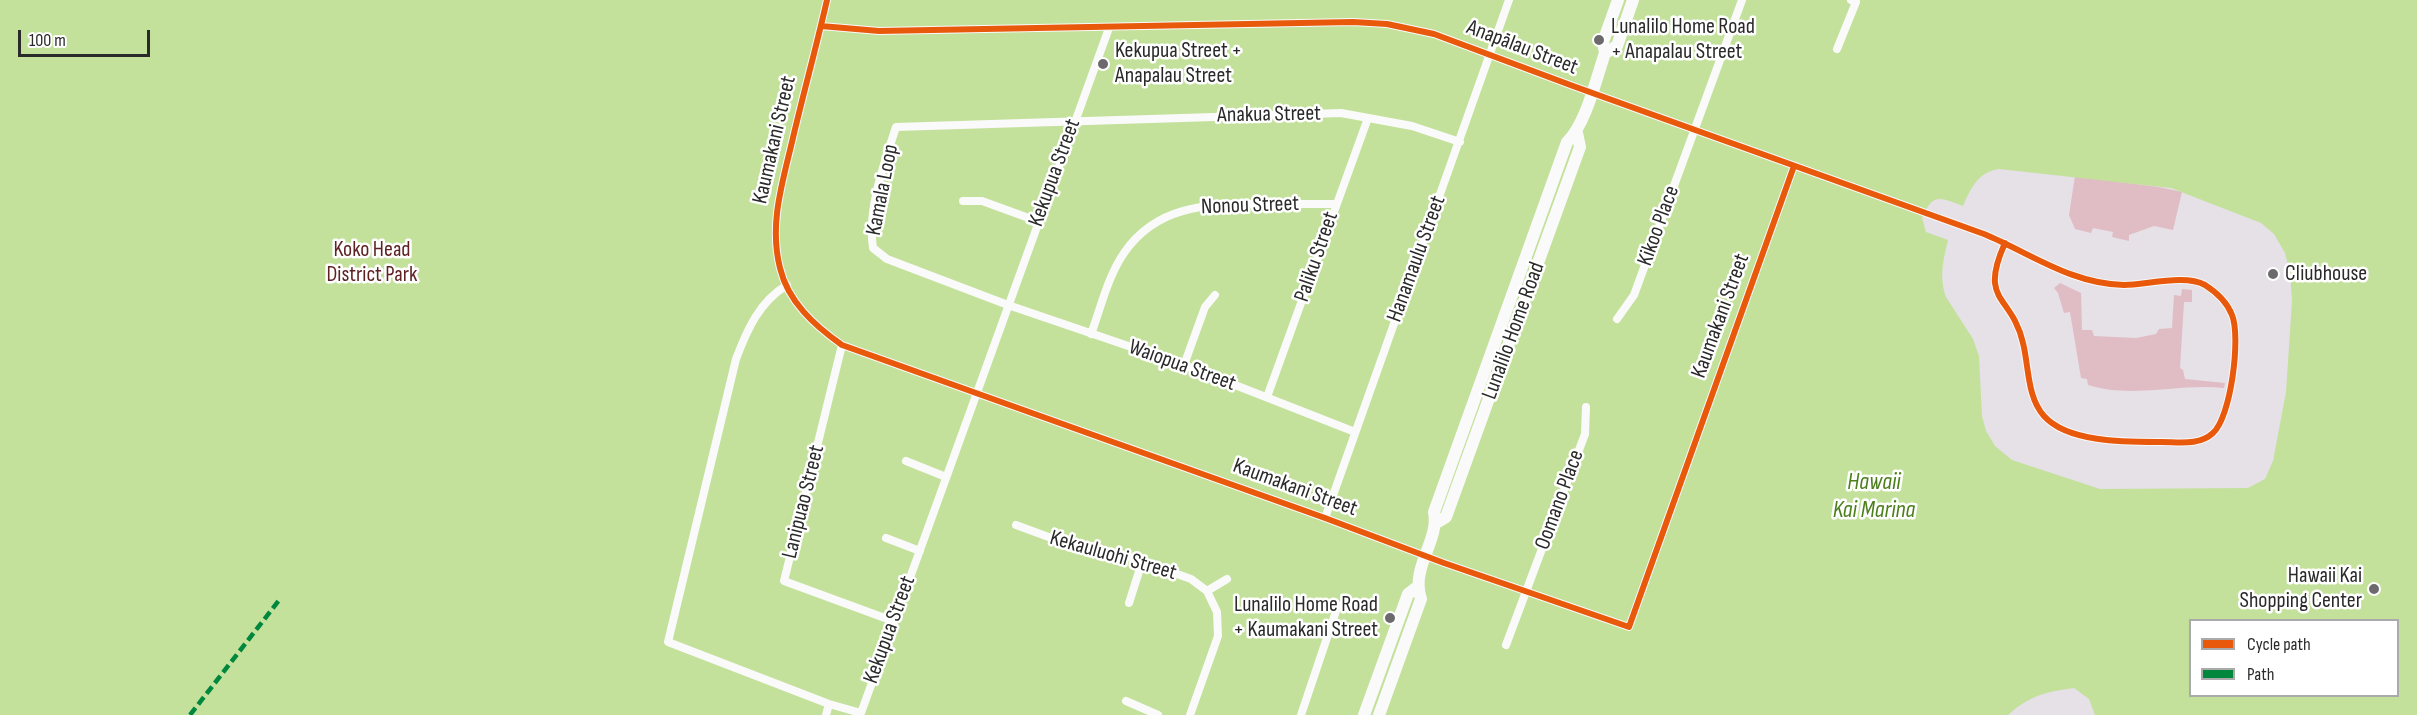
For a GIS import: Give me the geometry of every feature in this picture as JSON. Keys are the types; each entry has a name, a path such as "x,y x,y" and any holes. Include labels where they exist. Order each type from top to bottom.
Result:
{"main road":[{"name":"Lunalilo Home Road","path":"1379,715 1421,599 1417,587 1424,556 1436,523 1446,517 1580,147 1577,133 1605,53 1603,42 1618,0"},
{"name":"Lunalilo Home Road","path":"1605,53 1617,46 1633,0"},
{"name":"Lunalilo Home Road","path":"1364,715 1408,594 1417,587"}],"street":[{"name":"Kaumakani Street","path":"827,0 777,207 780,268 787,285 810,320 842,345 1325,518 1424,556 1629,627 1794,166"},
{"name":"Hanamaulu Street","path":"1325,518 1509,0"},
{"name":"Kikoo Place","path":"1617,319 1634,295 1742,0"},
{"path":"1837,49 1856,2 1851,0"},
{"name":"Anapālau Street","path":"821,26 879,31 1353,22 1387,24 1434,34 2005,243 2078,278 2123,285 2194,282 2203,284 2217,294 2232,315 2236,332 2226,409 2215,432 2195,442 2120,442 2085,436 2051,422 2036,404 2020,333 2001,302 1994,284 1994,272 2005,243"},
{"name":"Kekupua Street","path":"787,285 773,294 756,315 736,359 668,642 829,704 861,713 1108,28"},
{"name":"Anakua Street","path":"1075,120 1341,113 1412,126 1460,142"},
{"name":"Paliku Street","path":"1268,397 1335,204 1368,118"},
{"name":"Kamala Loop","path":"1008,305 887,259 873,249 870,231 883,168 896,127 1075,120"},
{"path":"963,201 982,201 1037,221"},
{"name":"Nonou Street","path":"1091,334 1120,259 1137,237 1166,216 1210,205 1335,204"},
{"path":"1184,365 1205,307 1215,295"},
{"name":"Waiopua Street","path":"1008,305 1184,365 1355,432"},
{"name":"Lanipuao Street","path":"842,345 784,581 893,621"},
{"name":"Oomano Place","path":"1506,645 1585,434 1586,407"},
{"path":"906,461 946,477"},
{"name":"Kekauluohi Street","path":"1016,525 1054,539 1108,550 1191,579 1207,591"},
{"path":"886,538 920,550"},
{"path":"1130,603 1142,562"},
{"path":"1190,715 1218,636 1217,612 1207,591 1227,579"},
{"path":"1301,715 1338,605"},
{"path":"1126,701 1158,715"},
{"path":"826,715 829,704"}],"shaded area":[{"path":"2075,176 2182,192 2173,230 2154,226 2129,235 2129,241 2112,237 2113,232 2093,228 2091,233 2075,229 2069,215"},
{"path":"2060,283 2081,293 2082,330 2092,330 2094,336 2136,338 2156,334 2159,329 2172,328 2174,295 2181,296 2182,289 2192,290 2192,302 2184,302 2180,368 2183,370 2185,379 2225,383 2224,388 2190,387 2121,391 2088,385 2087,379 2081,378 2070,312 2064,313 2058,293 2054,288"}],"water":[{"name":"Hawaii Kai Marina","path":"0,0 2417,0 2417,715 2095,715 2089,699 2074,688 2039,696 2024,703 2008,715 0,715","holes":["1999,169 2171,188 2261,223 2274,234 2285,253 2290,273 2292,301 2286,392 2273,461 2265,479 2248,488 2100,489 2012,460 1995,446 1986,431 1982,416 1979,356 1973,339 1946,297 1944,290 1942,269 1948,240 1926,232 1922,218 1926,210 1933,201 1938,199 1963,206 1972,187 1980,177"]}],"marked path":[{"path":"190,715 280,599"}],"cycle path":[{"path":"827,0 781,189 776,236 780,268 789,292 804,312 832,338 842,345 1444,563 1629,627 1794,166"},
{"path":"821,26 879,31 1353,22 1387,24 1434,34 1984,234 2001,242 2018,250 2035,258 2051,266 2086,279 2124,285 2187,280 2205,285 2221,298 2230,310 2235,326 2233,376 2225,411 2213,433 2202,440 2188,442 2116,441 2083,436 2068,431 2055,425 2044,416 2031,391 2018,327 1996,288 1995,277 1998,263 2005,243"}],"place":[{"name":"Lunalilo Home Road + Anapalau Street","path":"1599,40"},
{"name":"Kekupua Street + Anapalau Street","path":"1103,64"},
{"name":"Cliubhouse","path":"2273,274"},
{"name":"Hawaii Kai Shopping Center","path":"2374,589"},
{"name":"Lunalilo Home Road + Kaumakani Street","path":"1390,618"}],"park label":[{"name":"Koko Head District Park","path":"372,262"}]}
